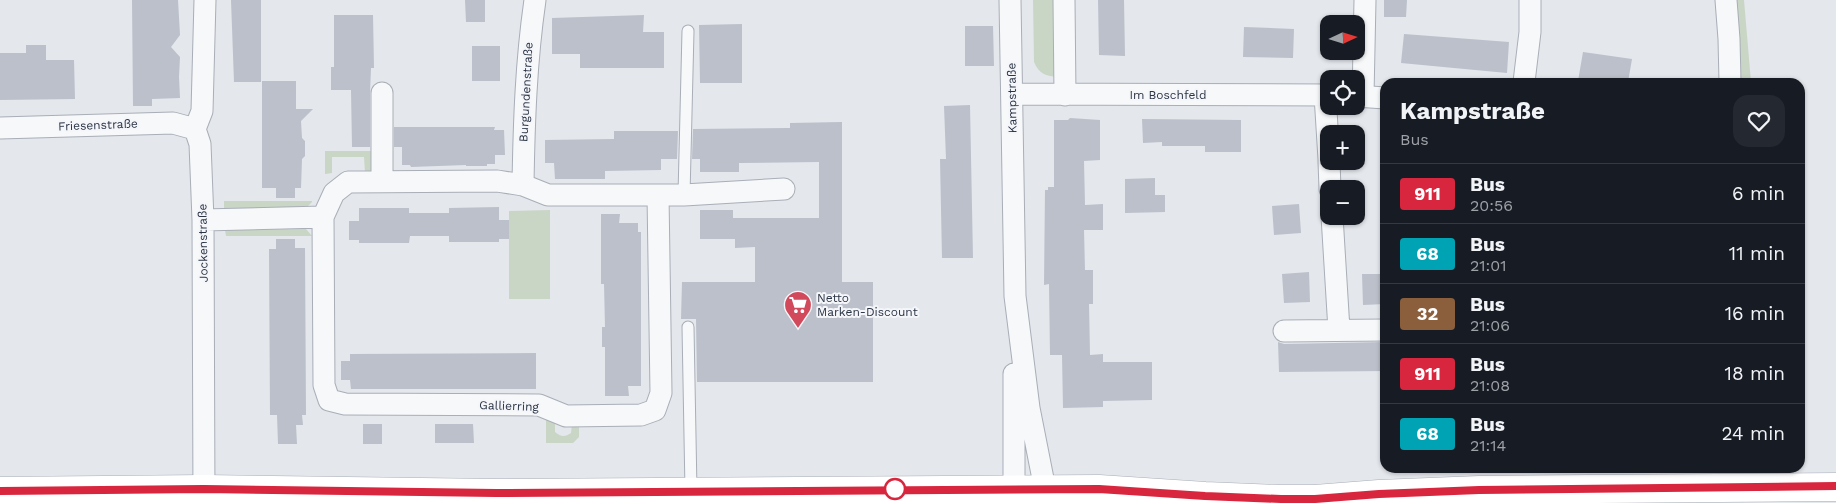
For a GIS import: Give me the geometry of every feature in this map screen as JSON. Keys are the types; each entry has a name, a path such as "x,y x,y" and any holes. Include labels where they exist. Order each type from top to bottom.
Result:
{"main road":[{"path":"0,491 204,496 691,491 1027,492 1099,489 1205,496 1315,499 1379,494 1480,496 1836,486"}],"street":[{"name":"Jockenstraße","path":"204,496 204,220 200,144 195,129 202,111 205,0"},
{"name":"Burgundenstraße","path":"523,185 524,116 529,38 535,0"},
{"name":"Kampstraße","path":"1010,0 1014,282 1016,316 1029,408 1027,492"},
{"path":"1064,0 1064,95"},
{"path":"1361,70 1365,0"},
{"path":"1524,78 1530,32 1530,0"},
{"path":"1726,0 1730,78"},
{"path":"382,94 382,182"},
{"name":"Im Boschfeld","path":"1012,94 1320,95"},
{"path":"1365,96 1380,98"},
{"name":"Friesenstraße","path":"0,128 173,122 195,129"},
{"name":"Gallierring","path":"658,195 661,393 655,410 641,415 566,416 539,405 345,404 329,400 324,385 323,217 334,193 348,182 497,181 523,185 548,195 658,195 684,195 784,189"},
{"path":"204,220 323,217"},
{"path":"1333,225 1339,330"},
{"name":"Kampstraße","path":"1016,316 1014,376 1027,492"},
{"path":"1284,331 1380,330"}],"lane":[{"path":"684,195 688,31"},
{"path":"688,327 691,491"}],"green space":[{"path":"1033,0 1056,0 1058,77 1043,74 1034,62"},
{"path":"1735,0 1744,0 1751,78 1741,78"},
{"path":"325,151 374,151 375,173 365,173 364,157 332,157 332,173 325,174"},
{"path":"224,201 312,202 306,208 224,209"},
{"path":"550,210 550,299 509,299 509,211"},
{"path":"306,229 312,236 226,236 225,230"},
{"path":"546,420 555,421 555,432 563,436 571,433 572,423 579,424 579,437 573,443 546,443"}],"building":[{"path":"132,0 178,0 180,35 171,47 180,57 180,98 152,99 152,106 133,106"},
{"path":"231,0 261,0 261,82 234,82"},
{"path":"465,0 485,0 485,22 466,22"},
{"path":"1098,0 1124,0 1125,56 1099,55"},
{"path":"1384,0 1407,0 1406,17 1384,17"},
{"path":"334,15 373,15 374,68 371,68 370,147 352,147 351,90 331,90 331,67 334,67"},
{"path":"644,15 643,32 664,32 664,68 580,68 580,54 552,54 552,18"},
{"path":"742,24 742,83 700,83 699,25"},
{"path":"965,26 993,26 994,66 965,66"},
{"path":"1244,27 1294,29 1293,58 1243,57"},
{"path":"1404,34 1509,42 1507,73 1401,63"},
{"path":"26,45 46,45 46,60 74,60 75,99 0,100 0,53 26,53"},
{"path":"472,46 500,46 500,81 472,81"},
{"path":"1583,52 1632,59 1629,78 1579,78"},
{"path":"262,81 296,81 296,109 313,109 301,121 302,138 305,141 305,156 302,159 301,188 295,188 295,198 276,198 276,188 262,188"},
{"path":"970,105 973,258 942,258 940,159 946,159 944,106"},
{"path":"1070,118 1100,120 1100,160 1084,161 1085,205 1103,204 1103,230 1084,230 1085,270 1093,270 1093,304 1089,304 1090,355 1103,354 1103,362 1152,362 1152,400 1103,401 1103,407 1063,408 1062,355 1050,355 1049,284 1044,285 1045,190 1048,190 1048,187 1054,187 1054,120 1068,120"},
{"path":"1142,119 1241,120 1241,152 1205,152 1205,146 1162,146 1162,142 1143,143"},
{"path":"842,122 842,282 873,282 873,382 697,382 696,319 681,319 682,282 755,282 755,247 735,248 735,239 700,239 700,210 733,210 733,218 819,218 819,162 739,163 739,172 700,172 700,159 692,159 693,129 790,128 790,123"},
{"path":"394,127 495,127 494,130 504,130 505,155 495,155 495,164 487,164 487,166 411,167 410,165 402,165 402,147 394,147"},
{"path":"614,131 678,131 677,159 661,159 661,170 605,171 605,179 555,179 554,163 545,163 545,140 614,139"},
{"path":"1155,178 1155,195 1165,195 1165,212 1125,213 1125,179"},
{"path":"1299,204 1301,233 1274,235 1272,206"},
{"path":"499,207 499,220 509,220 509,239 499,239 499,242 449,242 449,236 410,236 409,243 359,243 359,240 349,240 349,221 359,221 359,208 409,208 409,213 449,213 449,208"},
{"path":"601,214 620,214 619,223 638,223 638,232 641,232 641,386 628,386 629,396 605,396 605,347 602,347 602,327 605,327 604,284 601,284"},
{"path":"276,239 295,239 295,248 305,248 306,415 302,415 303,425 296,425 297,444 278,444 277,415 270,415 269,249 276,249"},
{"path":"1309,272 1310,302 1284,303 1282,274"},
{"path":"1362,274 1380,274 1380,304 1363,305"},
{"path":"1278,342 1284,344 1380,342 1380,371 1279,372"},
{"path":"536,353 536,389 351,389 350,380 341,380 341,361 350,361 350,354"},
{"path":"363,424 382,424 382,444 363,444"},
{"path":"435,424 473,424 474,443 435,443"}],"bus line":[{"name":"911","path":"0,491 204,489 496,493 1099,489 1205,496 1315,499 1479,490 1836,486"}],"place":[{"name":"Netto Marken-Discount","path":"798,329"}]}
